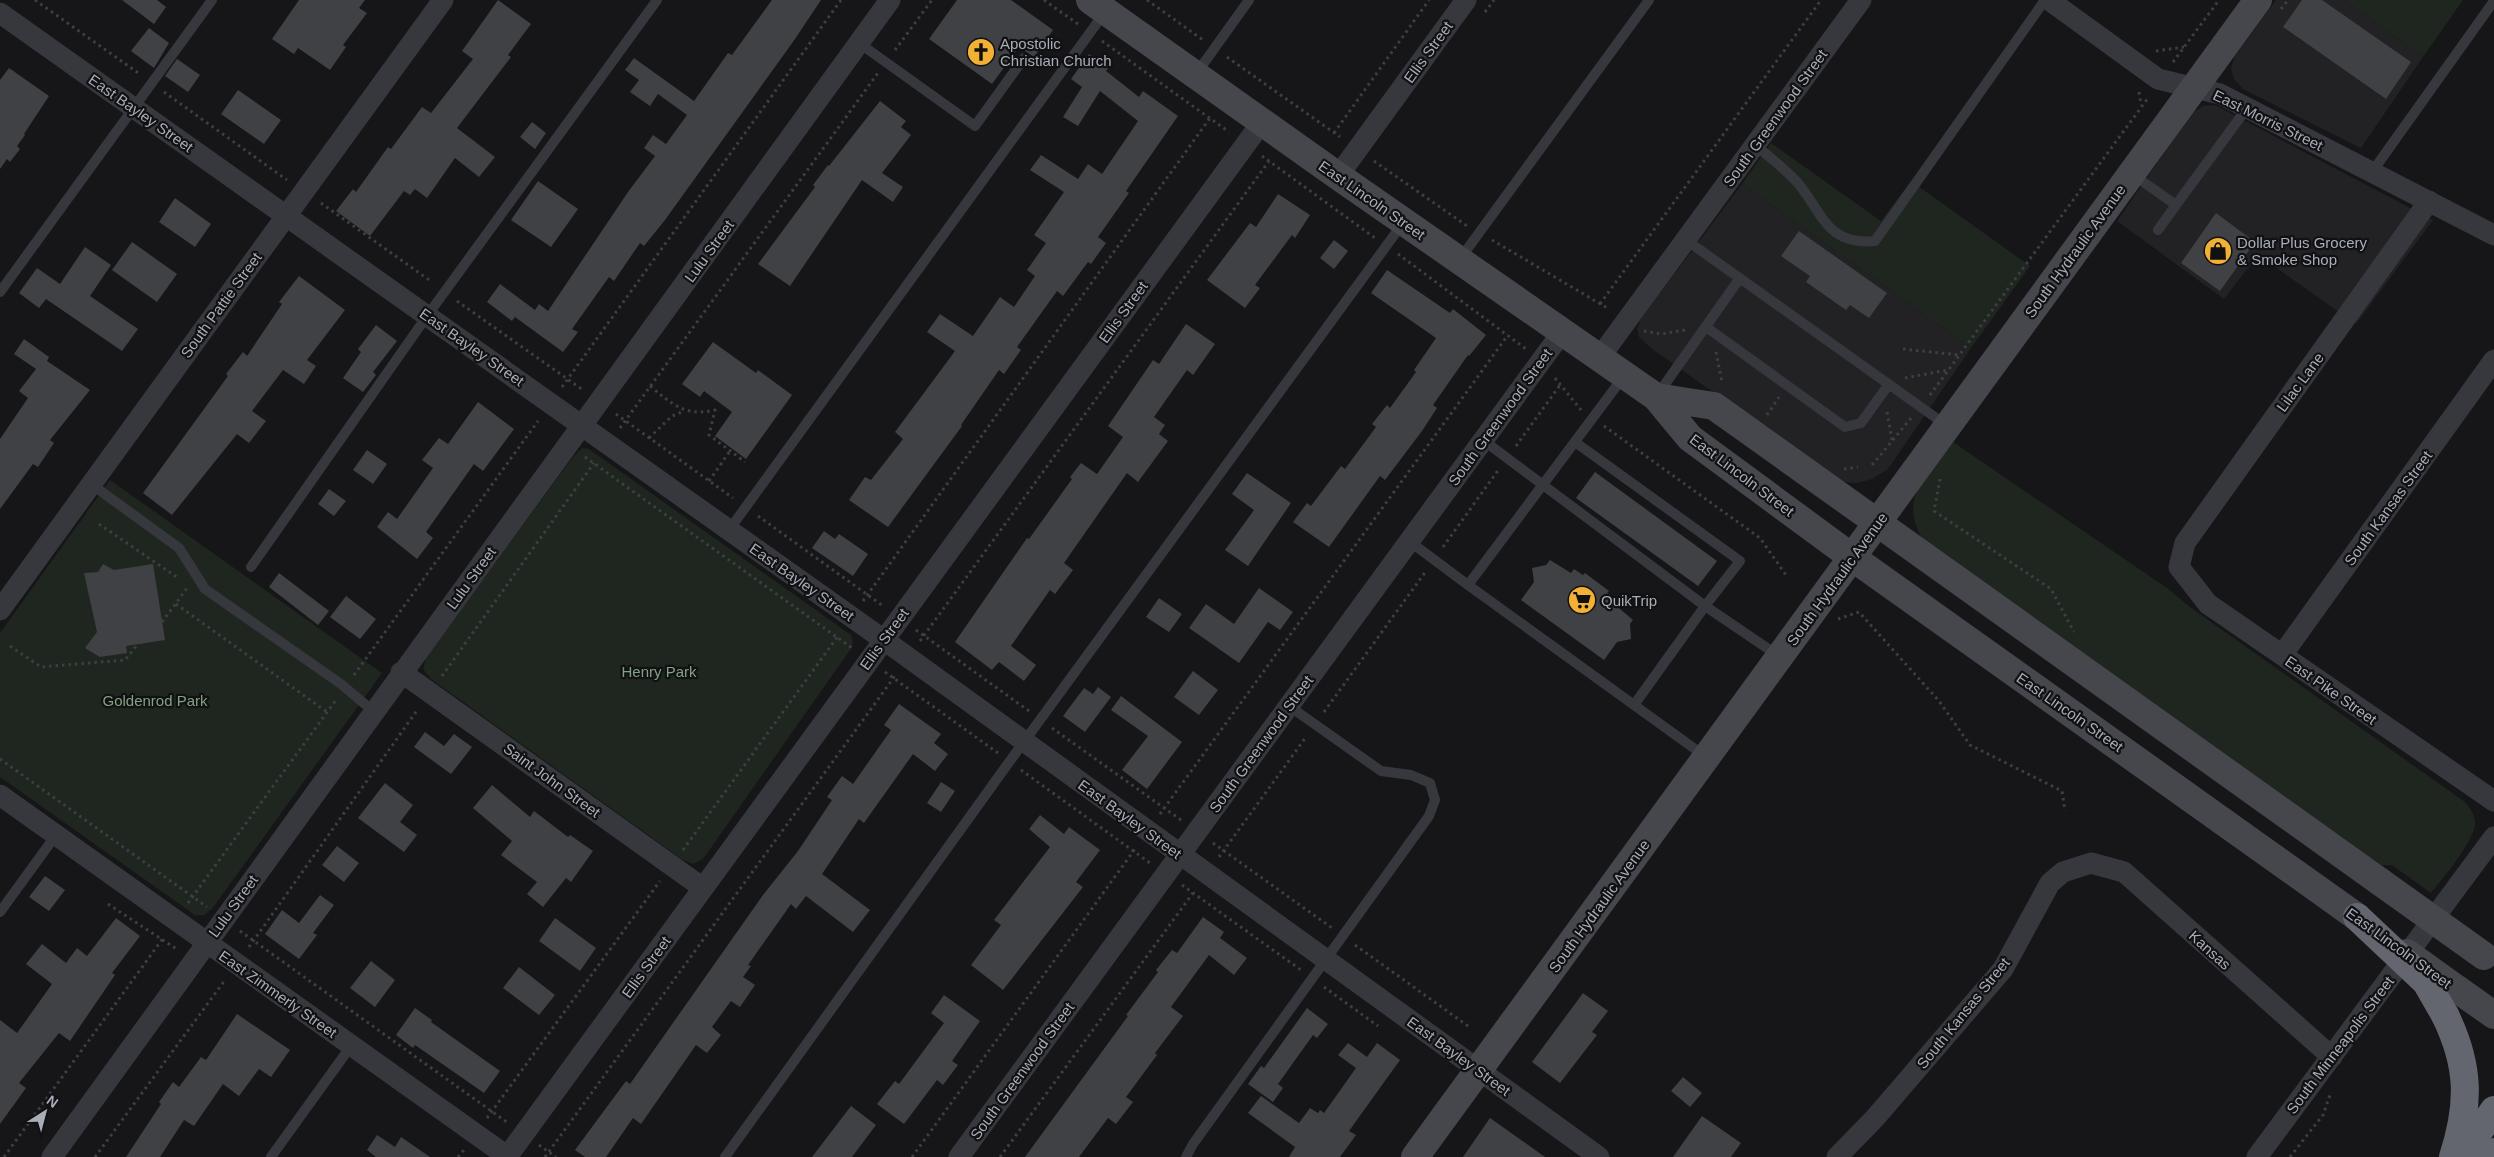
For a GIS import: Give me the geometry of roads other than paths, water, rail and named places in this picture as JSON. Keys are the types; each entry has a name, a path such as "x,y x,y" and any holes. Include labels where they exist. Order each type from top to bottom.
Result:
{"highway":[{"path":"2357,917 2426,982 2445,1015 2461,1054 2466,1081 2465,1110 2453,1157"},
{"path":"2460,1157 2494,1110"},
{"path":"2491,1157 2494,1152"}],"street":[{"name":"South Pattie Street","path":"0,610 443,0"},
{"name":"Lulu Street","path":"52,1157 401,672 583,426 890,0"},
{"name":"Ellis Street","path":"1338,176 1466,0"},
{"name":"South Greenwood Street","path":"1600,357 1756,146 1860,0"},
{"name":"East Morris Street","path":"2049,0 2161,79 2220,94 2494,235"},
{"name":"South Hydraulic Avenue","path":"1415,1157 2258,0"},
{"name":"East Bayley Street","path":"0,13 884,640 1599,1157"},
{"name":"East Lincoln Street","path":"1095,15 1196,75 1656,397 1690,438 1853,558 2494,1015"},
{"name":"Ellis Street","path":"507,1157 1262,122"},
{"name":"Lilac Lane","path":"2179,567 2185,542 2429,202"},
{"name":"South Greenwood Street","path":"959,1157 1562,331"},
{"name":"South Kansas Street","path":"2282,655 2494,360"},
{"name":"East Lincoln Street","path":"1656,397 1714,406 2489,960"},
{"name":"East Pike Street","path":"2179,567 2208,604 2494,801"},
{"name":"Saint John Street","path":"401,672 703,888"},
{"name":"East Zimmerly Street","path":"0,795 507,1157"},
{"name":"South Minneapolis Street","path":"2257,1157 2494,837"},
{"name":"Kansas","path":"2079,866 2091,863 2124,872 2332,1057"},
{"name":"South Kansas Street","path":"1837,1157 1875,1118 2003,969 2050,884 2063,872 2079,866"}],"lane":[{"path":"0,292 132,107 212,0"},
{"path":"251,567 427,316 656,0"},
{"path":"1196,75 1249,0"},
{"path":"1459,260 1649,0"},
{"path":"1756,146 1784,168 1798,184 1824,224 1859,243 1875,241 2045,0"},
{"path":"2372,172 2494,1"},
{"path":"729,530 1095,15"},
{"path":"859,43 975,126 1024,58"},
{"path":"2158,230 2247,108"},
{"path":"2131,174 2176,205"},
{"path":"725,1157 1009,762 1404,222"},
{"path":"1686,240 1948,426"},
{"path":"1656,397 1740,278"},
{"path":"1706,327 1845,427 1861,423 1889,384"},
{"path":"1468,585 1625,375"},
{"path":"1483,440 1542,486 1706,606 1781,657"},
{"path":"1575,442 1740,562 1634,705"},
{"path":"91,484 179,548 205,589 345,687 373,711"},
{"path":"1409,541 1707,758"},
{"path":"1186,1157 1193,1144 1311,978 1429,816 1435,800 1430,783 1411,775 1381,771 1289,706"},
{"path":"0,912 56,835"},
{"path":"271,1157 351,1046"}],"place":[{"name":"Apostolic Christian Church","path":"981,52"},
{"name":"Dollar Plus Grocery & Smoke Shop","path":"2218,251"},
{"name":"QuikTrip","path":"1582,600"}],"park label":[{"name":"Henry Park","path":"659,671"},
{"name":"Goldenrod Park","path":"155,700"}]}
